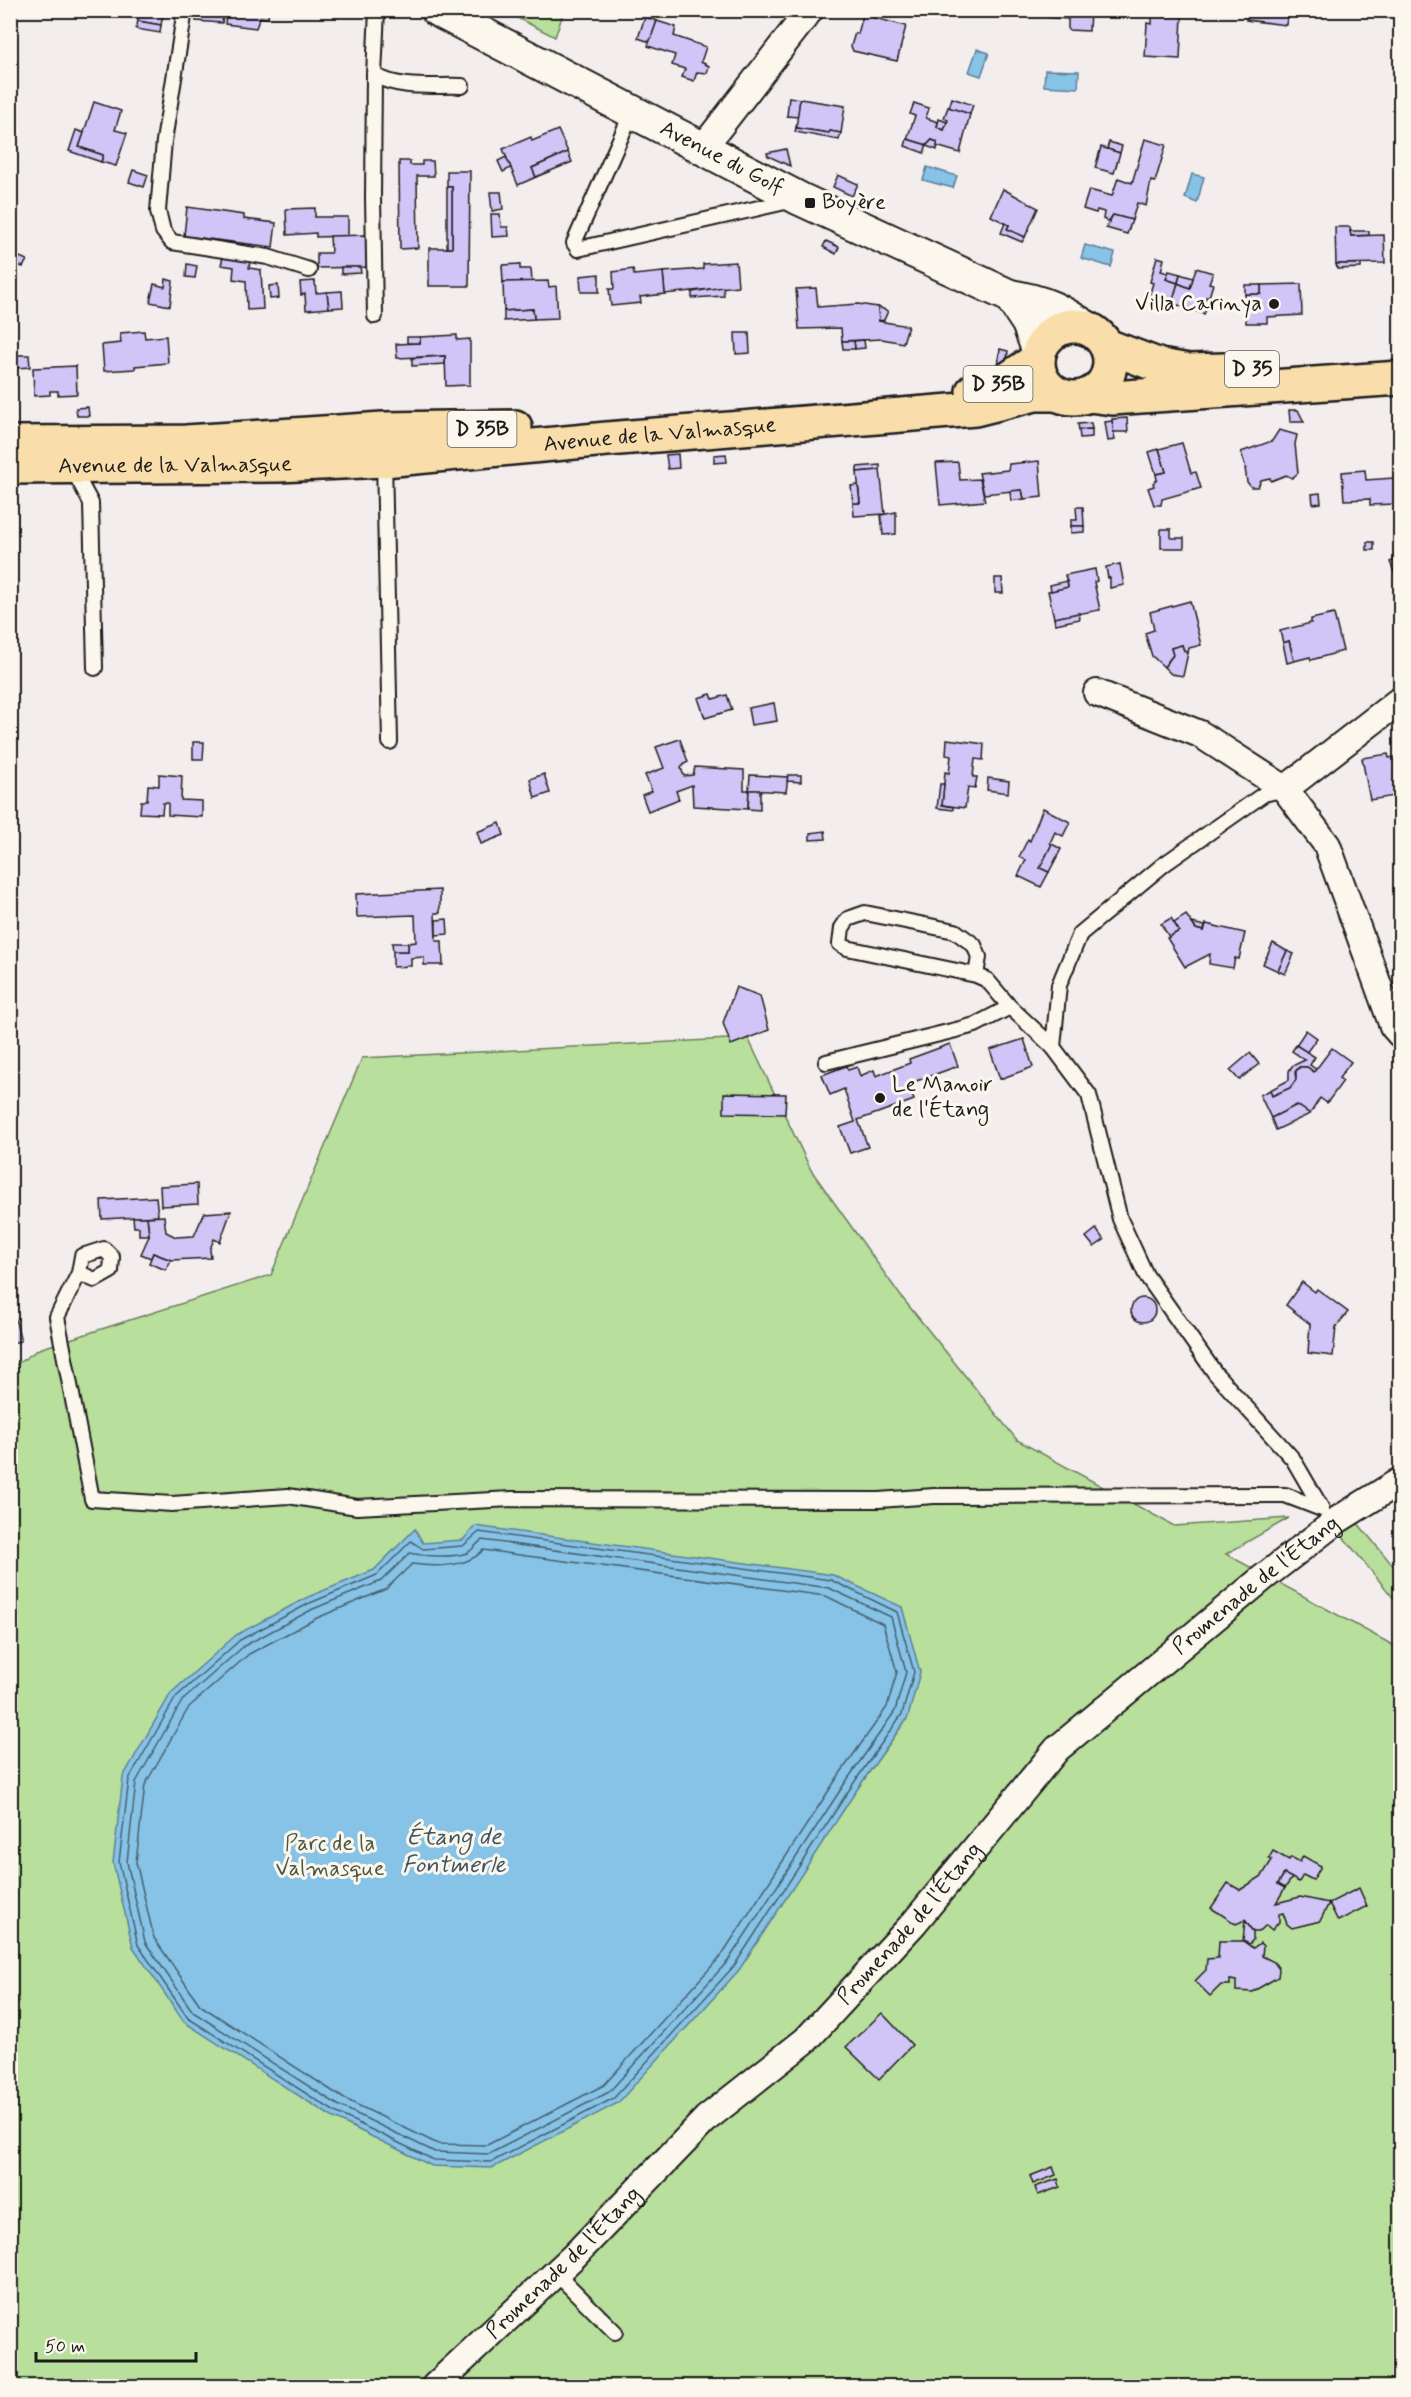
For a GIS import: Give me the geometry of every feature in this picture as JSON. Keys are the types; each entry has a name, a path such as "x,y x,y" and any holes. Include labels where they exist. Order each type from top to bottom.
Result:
{"main road":[{"path":"1079,326 1099,338 1111,357 1106,380 1089,396 1078,398 1056,394 1042,379 1038,355 1045,340 1054,332 1066,327 1079,326"},
{"name":"Avenue du Golf","path":"1099,338 1160,366 1189,371 1273,369 1401,358"},
{"name":"Avenue de la Valmasque","path":"10,467 279,465 383,445 492,429 972,391 1004,382 1038,355"},
{"name":"D 35","path":"1089,396 1112,398 1386,379"},
{"name":"Avenue de la Valmasque","path":"10,443 186,442 383,445 607,439 975,409 1035,394 1056,394"}],"street":[{"name":"Avenue du Golf","path":"437,10 800,199 1010,296 1036,300 1056,308 1099,338"},
{"path":"702,149 810,10"},
{"path":"1010,296 1028,323 1038,355"},
{"path":"1386,379 1401,396"},
{"path":"1097,693 1200,734 1285,789 1327,845 1393,1026 1401,1034"},
{"path":"1285,789 1401,700"},
{"name":"Promenade de l'Étang","path":"435,2386 556,2273 706,2118 806,2040 914,1923 1057,1749 1264,1577 1329,1513 1401,1481"}],"lane":[{"path":"185,10 164,141 158,211 162,231 172,242 268,257 309,270"},
{"path":"375,316 373,197 377,10"},
{"path":"375,75 385,81 400,85 462,86"},
{"path":"632,112 574,243 578,249 800,199"},
{"path":"383,445 390,742"},
{"path":"76,467 77,477 91,503 95,668"},
{"path":"1053,1047 1059,985 1080,934 1163,865 1264,794 1285,789"},
{"path":"976,975 979,957 974,945 955,931 865,913 848,919 842,928 840,944 847,948 976,975 987,980 1010,1007 1053,1047 1089,1095 1120,1219 1146,1275 1215,1373 1293,1459 1329,1513"},
{"path":"826,1062 956,1030 975,1024 1010,1007"},
{"path":"79,1273 57,1317 92,1499 172,1504 288,1496 357,1507 512,1499 879,1500 934,1496 1285,1495 1329,1513"},
{"path":"556,2273 615,2332"}],"green space":[{"path":"504,11 564,11 555,37"},
{"name":"Parc de la Valmasque","path":"748,1038 811,1170 900,1295 1017,1440 1174,1526 1289,1518 1226,1554 1400,1649 1400,2386 11,2386 10,1369 39,1349 271,1275 362,1058","holes":["908,1717 858,1788 597,2086"]},
{"path":"1356,1521 1400,1574 1400,1606 1339,1532"}],"water":[{"path":"977,49 989,53 981,76 969,72"},
{"path":"1045,70 1079,71 1078,88 1044,86"},
{"path":"927,167 957,176 953,188 923,180"},
{"path":"1192,174 1204,177 1197,203 1185,198"},
{"path":"1085,245 1115,253 1111,267 1081,258"},
{"name":"Étang de Fontmerle","path":"475,1526 833,1575 902,1607 920,1672 908,1717 858,1788 739,1970 618,2103 492,2168 432,2166 332,2117 184,2022 133,1947 113,1863 123,1777 171,1693 236,1635 308,1597 374,1570 415,1529 423,1543 463,1540"}],"building":[{"path":"116,10 164,10 161,25 138,21 138,16"},
{"path":"221,10 269,10 268,18 260,17 256,28 225,24 226,13"},
{"path":"1090,10 1089,31 1068,30 1068,12 1044,11"},
{"path":"1156,10 1186,10 1186,16 1182,16 1180,59 1145,57 1147,23 1152,24 1152,14 1155,14"},
{"path":"1238,10 1288,10 1286,25 1246,20 1248,13 1238,12"},
{"path":"1044,11 1068,12 1068,19 1044,17"},
{"path":"207,13 223,16 222,23 196,21 197,15 206,16"},
{"path":"863,15 906,26 897,61 853,51 851,46 855,33 858,34"},
{"path":"645,17 657,21 650,42 638,38"},
{"path":"138,21 161,25 160,33 136,29"},
{"path":"657,21 676,27 674,36 706,47 701,62 709,66 707,73 697,72 694,81 682,77 685,69 672,65 675,55 648,46"},
{"path":"789,97 800,99 798,117 787,116"},
{"path":"952,98 973,105 970,114 949,108"},
{"path":"800,99 845,106 841,133 796,128"},
{"path":"94,102 121,111 115,130 127,133 116,166 101,162 103,155 79,147"},
{"path":"914,103 929,108 926,118 938,122 937,127 944,130 948,120 944,118 948,107 970,114 960,153 936,146 937,142 932,140 927,145 907,139 915,116 910,114"},
{"path":"939,119 947,122 944,130 937,127"},
{"path":"796,128 841,133 839,140 795,132"},
{"path":"76,130 84,133 79,147 103,155 101,162 69,151"},
{"path":"558,130 568,152 532,168 536,177 518,185 503,149 531,137 532,141"},
{"path":"907,139 927,145 924,153 905,146"},
{"path":"1145,139 1166,145 1155,182 1151,181 1146,206 1137,203 1132,220 1113,215 1108,222 1103,219 1104,212 1097,210 1096,213 1083,209 1089,190 1112,196 1118,178 1132,183"},
{"path":"932,140 937,142 937,150 926,146"},
{"path":"1109,142 1122,146 1120,153 1107,149"},
{"path":"1101,147 1120,153 1114,173 1095,168"},
{"path":"786,149 790,166 768,156 767,153"},
{"path":"568,152 572,162 536,177 532,168"},
{"path":"506,157 511,168 503,172 498,161"},
{"path":"399,161 410,161 410,165 422,165 422,161 433,161 434,176 417,176 418,248 400,249"},
{"path":"133,170 148,175 144,187 129,182"},
{"path":"447,171 470,171 469,286 429,286 429,248 452,248 452,187 447,187"},
{"path":"838,175 858,184 852,196 833,187"},
{"path":"447,187 452,187 452,248 447,248"},
{"path":"1003,189 1038,208 1025,237 1007,229 1009,225 991,216"},
{"path":"490,192 501,192 503,209 492,211"},
{"path":"187,207 244,215 244,219 276,223 273,247 184,236"},
{"path":"315,208 315,217 348,217 348,236 316,237 316,233 287,235 286,209"},
{"path":"491,214 500,214 501,227 508,227 509,236 492,237"},
{"path":"1113,215 1132,220 1127,234 1106,228"},
{"path":"1005,223 1009,225 1007,229 1025,237 1022,242 1001,233"},
{"path":"1335,227 1350,227 1351,236 1384,235 1385,263 1336,264"},
{"path":"1350,231 1369,231 1369,235 1351,236"},
{"path":"367,235 369,267 317,268 317,253 331,253 330,236"},
{"path":"826,241 839,247 836,254 823,247"},
{"path":"10,253 27,260 23,267 10,262"},
{"path":"223,257 250,261 249,268 261,270 263,309 247,310 246,281 233,279 234,267 221,265"},
{"path":"1157,257 1164,259 1161,271 1168,273 1166,279 1178,283 1172,303 1149,296 1153,283 1150,282"},
{"path":"736,262 738,286 665,294 663,272 703,269 703,264"},
{"path":"187,264 197,266 195,278 186,277"},
{"path":"520,264 520,269 531,269 532,282 503,282 502,265"},
{"path":"1336,264 1361,264 1361,268 1337,269"},
{"path":"341,267 360,267 361,273 341,274"},
{"path":"1196,268 1213,273 1209,283 1213,284 1203,306 1207,307 1204,314 1172,303 1178,283 1190,288"},
{"path":"633,269 634,275 663,272 665,294 640,297 641,303 611,306 609,289 614,289 613,272"},
{"path":"1169,271 1180,274 1178,283 1166,279"},
{"path":"599,274 599,292 581,292 580,276"},
{"path":"1180,274 1193,278 1190,288 1178,283"},
{"path":"166,279 173,281 170,306 150,302 154,284 165,287"},
{"path":"315,281 316,293 327,292 329,308 306,310 305,294 301,295 300,282"},
{"path":"548,281 549,287 556,286 558,318 534,319 533,309 504,311 503,282"},
{"name":"Villa Carinya","path":"1301,284 1302,315 1267,317 1267,323 1246,323 1245,294 1261,294 1261,285"},
{"path":"278,285 279,298 270,299 269,286"},
{"path":"1245,285 1261,285 1261,294 1245,294"},
{"path":"723,287 724,296 692,298 692,292"},
{"path":"816,288 818,307 858,304 878,307 879,321 908,326 903,343 882,339 842,341 841,328 799,329 796,289"},
{"path":"342,291 343,307 329,308 327,292"},
{"path":"878,307 888,311 884,320 879,321"},
{"path":"533,309 534,319 504,321 504,311"},
{"path":"144,331 145,338 166,336 168,363 135,366 135,369 104,371 102,345 121,343 120,333"},
{"path":"735,333 749,333 750,353 736,354"},
{"path":"457,335 457,340 470,339 470,385 446,386 445,356 397,358 396,344 420,343 420,337"},
{"path":"407,337 420,337 420,343 407,343"},
{"path":"864,340 865,348 855,349 854,341"},
{"path":"842,341 854,341 855,349 843,349"},
{"path":"1000,349 1008,351 1006,367 998,366"},
{"path":"16,355 29,355 30,367 16,368"},
{"path":"445,356 445,364 412,366 412,358"},
{"path":"76,366 77,394 58,395 58,391 50,391 50,395 34,396 33,368"},
{"path":"88,407 89,416 77,416 76,408"},
{"path":"1289,410 1298,410 1304,422 1290,422"},
{"path":"1127,418 1128,432 1113,432 1112,419"},
{"path":"1112,421 1115,440 1108,441 1105,422"},
{"path":"1091,423 1092,429 1079,430 1078,424"},
{"path":"1092,429 1092,437 1080,438 1079,430"},
{"path":"1279,430 1297,435 1295,444 1298,473 1292,478 1286,475 1271,481 1270,478 1261,480 1258,487 1251,487 1247,482 1241,452 1272,441"},
{"path":"1182,443 1191,473 1196,472 1201,488 1162,499 1161,505 1154,505 1148,488 1154,486 1153,483 1157,480 1156,474 1166,472 1159,449"},
{"path":"1159,449 1166,472 1156,474 1149,452"},
{"path":"678,454 679,468 668,469 666,455"},
{"path":"726,454 727,462 714,463 714,455"},
{"path":"1039,461 1042,497 1024,499 1022,490 984,494 979,473 1008,470 1009,464"},
{"path":"958,462 960,480 980,479 985,501 940,505 936,463"},
{"path":"880,465 880,470 857,472 857,467"},
{"path":"880,470 885,514 854,516 853,503 860,503 857,472"},
{"path":"1365,470 1366,480 1394,478 1396,504 1370,505 1370,499 1344,500 1342,472"},
{"path":"858,485 860,503 853,503 851,486"},
{"path":"1022,490 1024,499 1011,501 1010,491"},
{"path":"1320,493 1321,503 1313,504 1312,494"},
{"path":"1076,507 1083,507 1084,526 1071,526 1071,520 1077,520"},
{"path":"896,512 896,534 883,535 881,515"},
{"path":"1071,526 1084,526 1084,532 1071,533"},
{"path":"1161,529 1171,529 1171,538 1184,538 1184,548 1161,548"},
{"path":"1367,542 1374,542 1374,550 1367,550"},
{"path":"1398,559 1400,578 1397,579 1390,562"},
{"path":"1120,564 1124,585 1110,588 1110,578 1108,578 1106,567"},
{"path":"1095,569 1097,581 1094,582 1100,610 1054,618 1048,591 1068,587 1065,575"},
{"path":"995,578 1002,578 1003,593 995,593"},
{"path":"1067,581 1068,587 1051,591 1050,585"},
{"path":"1190,601 1201,645 1189,648 1188,653 1184,651 1182,645 1171,648 1173,655 1164,667 1152,656 1145,633 1154,630 1150,612"},
{"path":"1079,613 1080,619 1055,624 1054,618"},
{"path":"1334,614 1343,651 1311,660 1310,657 1294,661 1289,641 1283,643 1280,631 1311,623 1311,619"},
{"path":"1289,641 1294,661 1287,663 1283,643"},
{"path":"1182,645 1184,651 1188,653 1183,676 1171,674 1164,667 1173,655 1171,648"},
{"path":"711,694 713,699 727,695 732,710 705,718 698,698"},
{"path":"774,703 777,721 751,725 748,708"},
{"path":"680,739 688,762 681,768 684,776 693,775 695,767 744,770 744,790 749,790 748,809 693,806 692,785 676,791 679,799 648,811 642,795 652,791 645,775 664,768 656,747"},
{"path":"947,739 984,744 983,760 975,759 973,777 977,777 975,788 968,787 965,808 942,805 945,772 949,773 951,756 946,755"},
{"path":"193,742 204,742 203,759 193,759"},
{"path":"1388,754 1389,758 1400,756 1400,790 1394,791 1395,796 1370,800 1362,758"},
{"path":"159,774 182,776 181,800 202,801 202,817 168,815 168,803 163,803 162,814 140,813 141,801 147,801 148,785 159,786"},
{"path":"544,774 550,793 535,798 530,779"},
{"path":"750,775 788,777 786,792 749,790"},
{"path":"788,775 801,775 801,782 787,781"},
{"path":"988,778 1009,781 1008,793 987,790"},
{"path":"940,784 944,784 942,805 953,807 953,810 937,808"},
{"path":"749,790 760,790 760,810 748,809"},
{"path":"1043,808 1070,822 1063,836 1055,832 1050,843 1052,844 1040,868 1049,872 1041,887 1018,876 1026,860 1019,857 1028,839 1030,841"},
{"path":"500,823 504,835 481,844 477,832"},
{"path":"825,831 826,839 810,840 810,833"},
{"path":"1052,844 1061,849 1049,872 1040,868"},
{"path":"440,890 440,913 435,913 436,941 442,941 443,965 424,965 424,957 411,958 411,966 393,967 393,951 408,951 408,943 416,942 415,915 357,917 356,894"},
{"path":"1186,915 1196,929 1204,931 1206,924 1245,933 1239,959 1235,958 1233,968 1209,964 1210,954 1185,967 1167,938 1179,931 1174,923"},
{"path":"1171,918 1179,931 1169,937 1161,924"},
{"path":"447,919 448,934 436,935 436,920"},
{"path":"1192,923 1205,926 1204,931 1196,929"},
{"path":"392,943 408,943 408,951 393,951"},
{"path":"1273,943 1287,951 1278,971 1263,964"},
{"path":"1287,951 1294,954 1285,974 1278,971"},
{"path":"736,987 760,996 769,1030 731,1045 723,1023"},
{"path":"1306,1030 1317,1038 1306,1053 1296,1045"},
{"path":"1024,1039 1033,1067 1000,1079 990,1050"},
{"name":"Le Manoir de l'Étang","path":"950,1044 958,1066 908,1084 914,1100 858,1120 868,1147 850,1153 840,1127 855,1122 844,1089 830,1095 822,1075 846,1066 848,1070 857,1067 860,1076 874,1070 876,1076 910,1063 909,1059"},
{"path":"1296,1045 1315,1057 1310,1065 1317,1070 1314,1072 1307,1067 1299,1067 1295,1072 1296,1080 1290,1088 1272,1096 1270,1090 1289,1080 1289,1071 1292,1066 1305,1060 1292,1051"},
{"path":"1332,1048 1351,1062 1339,1078 1343,1081 1327,1103 1320,1098 1310,1114 1297,1105 1271,1118 1260,1095 1270,1090 1272,1096 1290,1088 1296,1080 1296,1071 1300,1067 1307,1067 1314,1072"},
{"path":"1250,1053 1259,1064 1239,1080 1230,1070"},
{"path":"724,1093 786,1094 785,1114 724,1113"},
{"path":"1297,1105 1310,1114 1276,1130 1271,1118"},
{"path":"197,1184 198,1204 161,1206 160,1186"},
{"path":"156,1197 158,1216 102,1219 101,1200"},
{"path":"231,1211 220,1242 214,1239 210,1249 211,1258 171,1260 153,1253 151,1258 141,1254 149,1236 147,1217 164,1216 166,1232 176,1237 194,1236 204,1213"},
{"path":"133,1217 147,1217 149,1235 139,1235 139,1227 134,1227"},
{"path":"1096,1229 1104,1240 1094,1247 1086,1237"},
{"path":"153,1253 171,1260 166,1270 149,1263"},
{"path":"1302,1282 1315,1292 1317,1289 1348,1312 1336,1327 1333,1356 1308,1353 1310,1324 1286,1305"},
{"path":"1143,1298 1151,1302 1155,1310 1151,1318 1143,1322 1135,1318 1131,1310 1135,1302"},
{"path":"15,1318 21,1341 10,1343 10,1319"},
{"path":"1273,1851 1289,1860 1291,1857 1300,1862 1303,1856 1321,1866 1313,1880 1303,1875 1299,1882 1284,1874 1278,1884 1285,1888 1276,1903 1300,1897 1329,1903 1320,1921 1292,1928 1287,1924 1283,1913 1279,1914 1279,1922 1272,1930 1266,1925 1259,1932 1253,1932 1245,1920 1236,1924 1211,1908 1228,1883 1240,1890 1262,1876 1272,1860 1269,1858"},
{"path":"1284,1874 1292,1878 1285,1888 1278,1884"},
{"path":"1359,1888 1367,1906 1338,1921 1329,1903"},
{"path":"1245,1920 1253,1932 1253,1940 1249,1944 1243,1941"},
{"path":"1219,1941 1243,1941 1253,1948 1260,1943 1263,1946 1262,1956 1274,1962 1279,1969 1278,1977 1252,1992 1236,1991 1236,1981 1230,1980 1230,1985 1221,1985 1210,1996 1195,1981 1206,1970 1207,1959 1218,1958"},
{"path":"882,2013 912,2045 879,2079 846,2047"},
{"path":"1053,2167 1056,2175 1033,2184 1030,2176"},
{"path":"1058,2179 1060,2187 1038,2195 1035,2187"}],"place":[{"name":"Boyère","path":"810,203"},
{"name":"Villa Carinya","path":"1274,304"},
{"name":"Le Manoir de l'Étang","path":"880,1098"}]}
